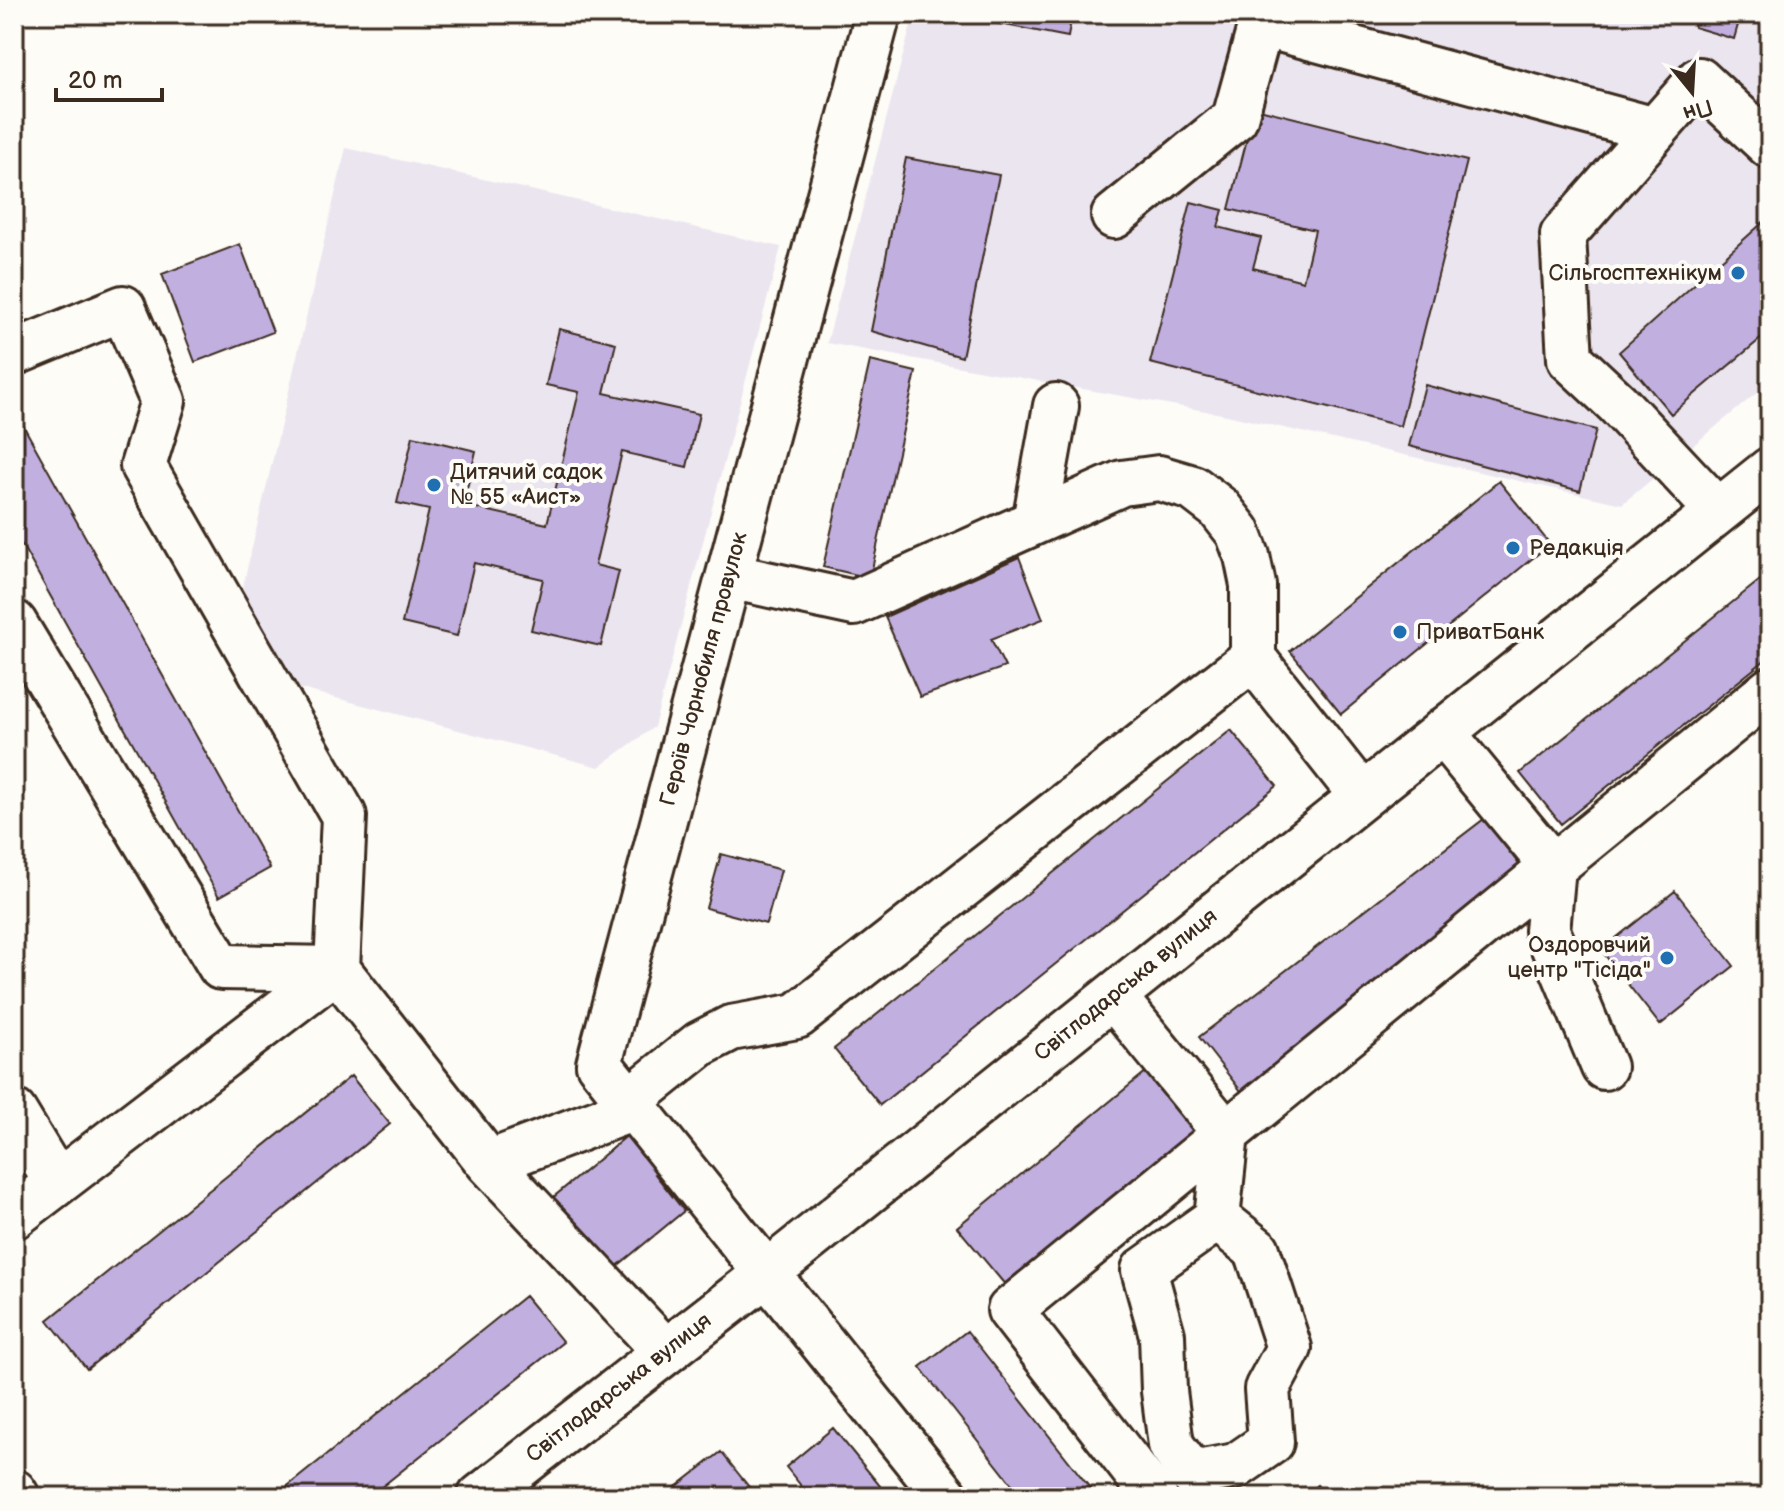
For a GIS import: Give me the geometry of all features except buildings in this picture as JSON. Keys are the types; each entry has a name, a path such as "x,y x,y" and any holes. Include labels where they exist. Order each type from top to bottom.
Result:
{"street":[{"name":"Героїв Чорнобиля провулок","path":"878,14 599,1064 946,1497"},
{"path":"1114,216 1235,118 1261,24 1655,130"},
{"path":"1718,511 1617,403 1570,359 1563,235 1699,80 1770,146"},
{"path":"14,353 123,308 163,401 143,466 344,816 337,969 489,1163 666,1352"},
{"path":"1035,522 1056,406"},
{"name":"Світлодарська вулиця","path":"480,1497 766,1273 1770,470"},
{"path":"729,576 854,603 1122,483 1159,478 1193,488 1219,508 1238,532 1247,556 1253,585 1253,658 1362,796"},
{"path":"14,623 221,967 337,969"},
{"path":"489,1163 631,1104 700,1044 731,1028 797,1016 1253,658"},
{"path":"1155,1497 1010,1310 1770,690"},
{"path":"1442,732 1553,867 1547,931 1604,1067"},
{"path":"14,1216 337,969"},
{"path":"1113,996 1226,1134 1217,1218 1144,1270 1162,1335 1164,1391 1171,1445 1192,1474 1236,1466 1271,1442 1267,1389 1289,1348 1257,1250 1217,1218"},
{"path":"14,1112 57,1183"}],"shaded area":[{"path":"914,14 1770,14 1770,382 1622,504 1222,414 827,343"},
{"path":"346,148 781,247 654,727 599,767 294,687 239,603"}],"place":[{"name":"Сільгосптехнікум","path":"1738,273"},
{"name":"Дитячий садок № 55 «Аист»","path":"434,485"},
{"name":"Редакція","path":"1513,548"},
{"name":"ПриватБанк","path":"1400,632"},
{"name":"Оздоровчий центр \"Тісіда\"","path":"1667,958"}]}
